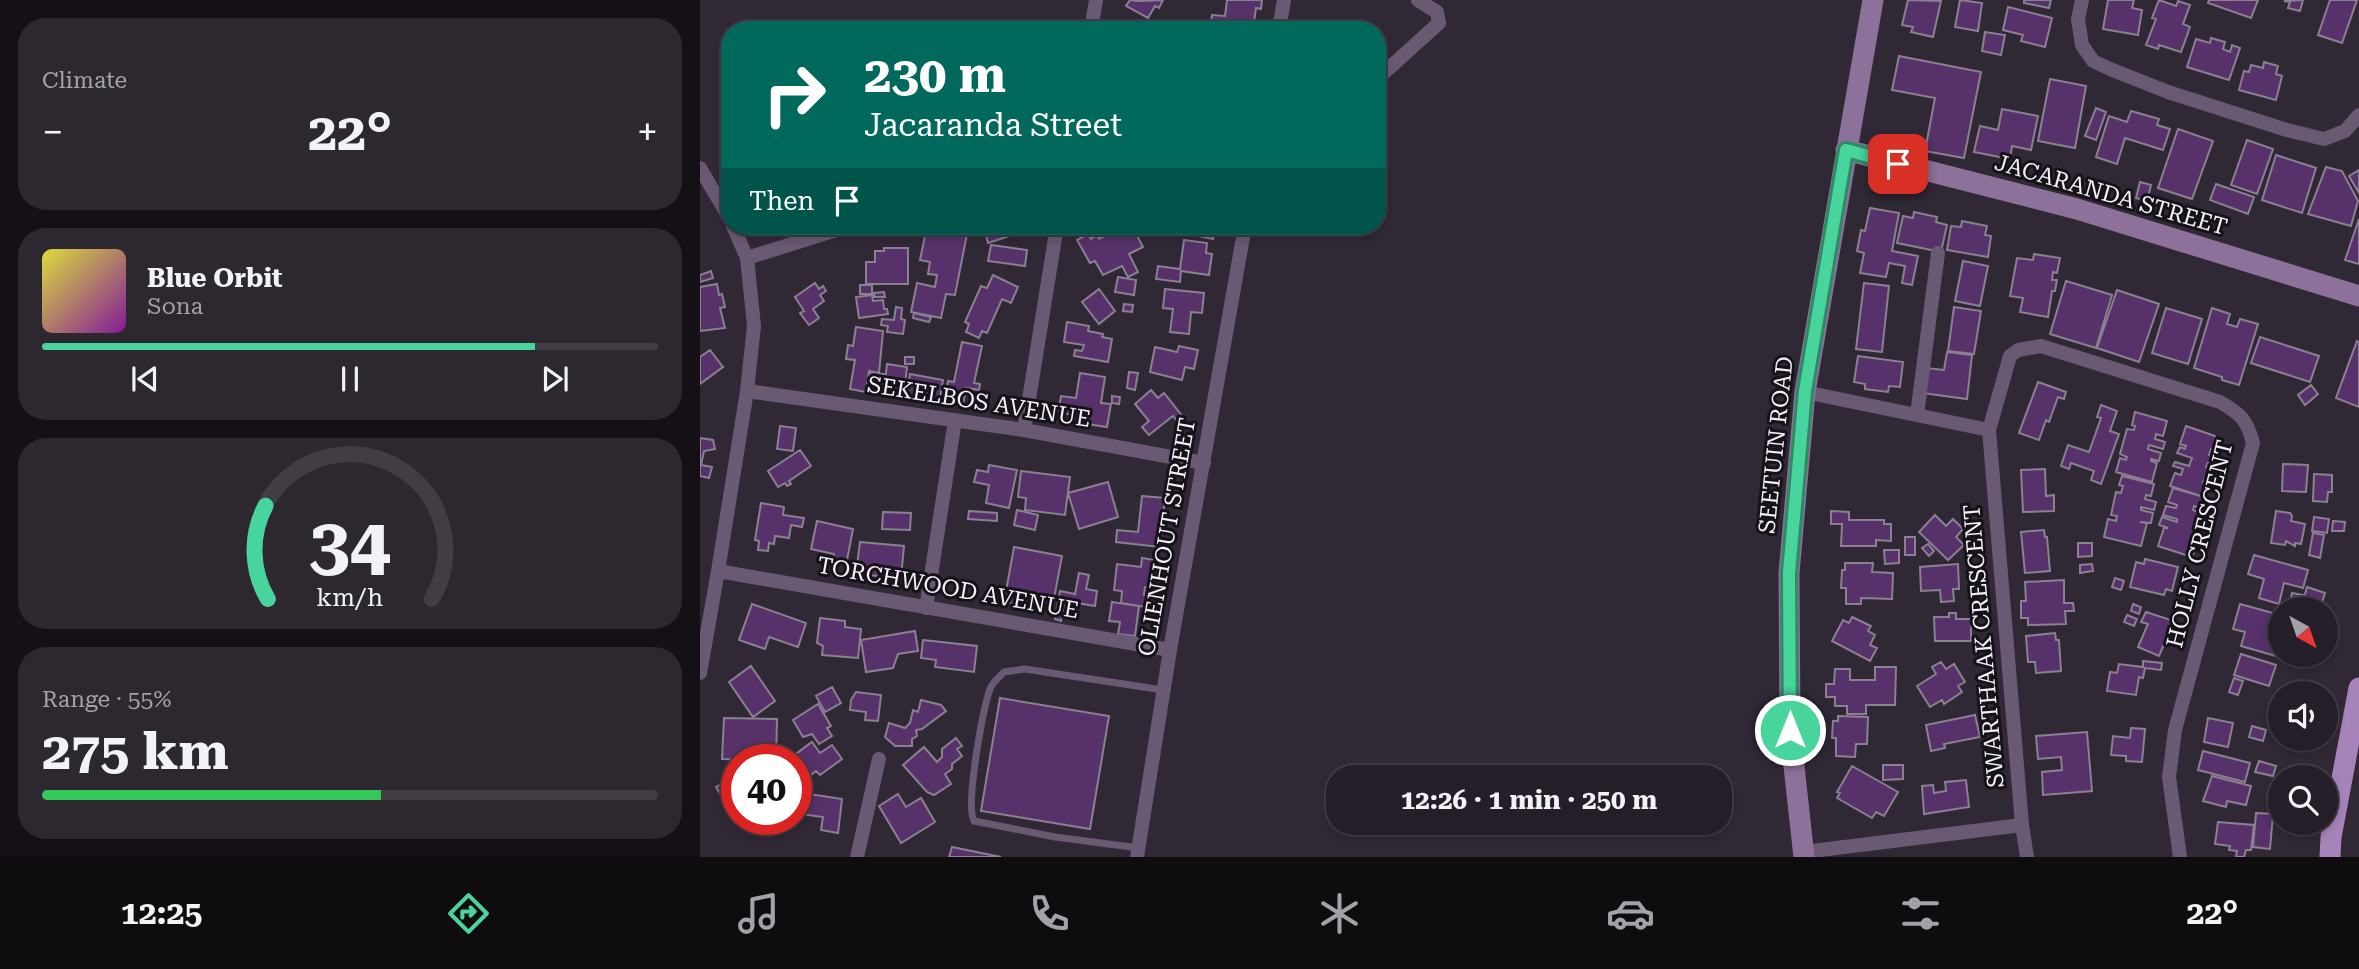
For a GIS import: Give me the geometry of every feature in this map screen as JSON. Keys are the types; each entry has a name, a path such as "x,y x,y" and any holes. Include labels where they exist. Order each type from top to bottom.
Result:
{"main road":[{"path":"2330,857 2331,836 2359,688"}],"street":[{"path":"1092,21 1096,0"},
{"path":"1280,21 1284,0"},
{"path":"1386,71 1439,23 1437,12 1418,0"},
{"name":"SEETUIN ROAD","path":"1804,854 1790,730 1789,573 1805,391 1873,0"},
{"path":"2082,0 2078,19 2082,45 2094,61 2110,69 2181,96 2324,139 2345,131 2359,115"},
{"name":"JACARANDA STREET","path":"1846,150 2077,209 2359,296"},
{"path":"700,168 721,204"},
{"path":"700,673 719,571 747,391 754,326 747,258 737,235"},
{"path":"747,258 820,235"},
{"path":"1024,430 1056,235"},
{"name":"OLIENHOUT STREET","path":"1138,852 1170,650 1243,235"},
{"path":"1917,415 1938,254"},
{"name":"HOLLY CRESCENT","path":"1989,430 2007,360 2018,350 2041,346 2220,402 2235,411 2248,424 2253,443 2175,730 2169,777 2180,857"},
{"name":"SEKELBOS AVENUE","path":"747,391 1024,430 1204,463"},
{"path":"1805,391 1989,430"},
{"path":"926,608 955,420"},
{"name":"SWARTHAAK CRESCENT","path":"1989,430 2022,825 2027,857"},
{"name":"TORCHWOOD AVENUE","path":"719,571 1170,650"},
{"path":"857,857 879,759"},
{"path":"1804,854 2022,825"}],"lane":[{"path":"1138,852 974,821 971,814 971,793 990,687 1004,672 1025,669 1164,690"}],"building":[{"path":"1130,0 1163,0 1159,8 1155,6 1148,18 1126,6"},
{"path":"1227,0 1262,0 1261,9 1256,8 1254,21 1211,21 1212,15 1225,16"},
{"path":"1908,0 1941,1 1933,37 1911,32 1913,27 1902,25"},
{"path":"1960,0 1982,3 1978,31 1955,27"},
{"path":"2024,0 2051,0 2049,8 2024,3"},
{"path":"2108,0 2134,0 2132,8 2142,10 2138,35 2103,29"},
{"path":"2159,0 2176,6 2178,1 2190,5 2183,24 2190,27 2181,52 2159,45 2158,49 2146,45 2156,19 2152,18"},
{"path":"2209,0 2258,0 2251,18 2208,3"},
{"path":"2303,0 2300,11 2288,8 2290,2 2284,1"},
{"path":"2330,0 2357,0 2342,43 2318,35"},
{"path":"2008,7 2052,18 2045,47 2021,41 2023,35 2003,30"},
{"path":"1985,32 2005,35 2001,55 1982,51"},
{"path":"2211,38 2225,42 2223,49 2230,52 2232,45 2240,48 2229,80 2187,67 2196,39 2210,43"},
{"path":"1899,56 1981,72 1964,158 1925,151 1935,98 1892,90"},
{"path":"2264,62 2278,66 2276,74 2282,76 2276,100 2239,90 2244,71 2249,72 2251,65 2263,68"},
{"path":"2050,79 2086,86 2075,148 2038,141"},
{"path":"2096,108 2106,112 2096,140 2085,136"},
{"path":"2002,109 2038,116 2031,150 2012,146 2010,159 1974,152 1980,126 1998,130"},
{"path":"2131,111 2159,119 2157,125 2170,129 2163,150 2125,138 2117,164 2096,157 2109,116 2127,122"},
{"path":"2178,129 2213,141 2192,199 2158,188"},
{"path":"2247,140 2273,149 2257,194 2231,185"},
{"path":"2276,155 2316,168 2302,213 2262,200"},
{"path":"2326,167 2342,171 2358,201 2351,226 2308,214"},
{"path":"2359,170 2359,193 2349,176"},
{"path":"2140,182 2151,185 2147,201 2136,198"},
{"path":"2216,184 2254,197 2248,214 2210,200"},
{"path":"1870,208 1899,213 1892,251 1918,256 1912,285 1902,283 1905,266 1889,263 1886,277 1860,273 1864,253 1857,251 1861,230 1865,231"},
{"path":"1914,212 1937,217 1936,222 1947,225 1941,252 1897,243 1903,216 1913,218"},
{"path":"2359,219 2359,264 2345,260"},
{"path":"1962,221 1987,226 1985,235 1991,236 1988,257 1947,250 1951,226 1961,227"},
{"path":"925,235 967,235 955,295 946,294 941,318 911,312 917,283 935,287 937,275 928,274 930,262 920,260"},
{"path":"986,235 1013,235 988,243"},
{"path":"1086,235 1091,239 1097,235 1099,239 1107,235 1137,235 1143,247 1129,254 1138,272 1128,277 1122,266 1103,275 1095,261 1090,263 1077,240"},
{"path":"1198,235 1214,235 1213,239"},
{"path":"1184,240 1207,243 1206,253 1212,254 1209,275 1181,271 1180,282 1156,279 1158,266 1180,269"},
{"path":"991,245 1027,250 1025,266 988,261"},
{"path":"884,248 908,248 908,284 866,284 866,262 875,262 875,251 884,251"},
{"path":"2034,254 2060,258 2057,273 2053,272 2052,280 2057,280 2055,291 2052,291 2048,317 2020,312 2023,298 2010,296 2017,258 2033,260"},
{"path":"1963,261 1988,266 1980,306 1955,301"},
{"path":"711,271 713,278 700,282 700,275"},
{"path":"993,275 1018,287 1011,303 1002,299 987,333 982,331 979,338 966,332 969,324 965,322 981,286 987,288"},
{"path":"1118,277 1136,280 1134,295 1115,292"},
{"path":"2066,281 2112,295 2096,348 2050,334"},
{"path":"815,283 819,289 823,286 826,291 820,295 824,301 813,309 819,318 809,325 800,313 804,311 795,297"},
{"path":"1864,283 1889,286 1882,352 1856,349"},
{"path":"717,284 725,307 720,308 725,328 700,331 700,287"},
{"path":"860,285 872,285 872,294 860,294"},
{"path":"1099,289 1115,311 1099,324 1082,302"},
{"path":"1165,289 1204,293 1202,313 1191,312 1189,334 1170,332 1173,309 1163,308"},
{"path":"2117,290 2159,304 2139,362 2097,348"},
{"path":"884,292 885,297 874,297 874,293"},
{"path":"872,295 873,301 883,300 888,314 859,318 856,297"},
{"path":"1124,304 1133,305 1132,312 1123,311"},
{"path":"896,307 902,308 901,319 905,320 903,334 887,332 888,326 881,325 882,319 894,320"},
{"path":"1954,307 1981,311 1974,354 1948,351"},
{"path":"2166,308 2202,319 2188,364 2152,353"},
{"path":"2212,308 2230,314 2227,324 2237,327 2240,319 2258,324 2239,385 2194,368"},
{"path":"914,313 931,317 929,322 913,318"},
{"path":"1067,322 1089,326 1088,331 1112,339 1108,362 1074,356 1075,350 1082,351 1084,345 1064,342"},
{"path":"856,327 883,331 879,373 869,371 866,392 850,389 855,360 846,359 848,345 853,346"},
{"path":"2260,337 2319,356 2310,382 2251,363"},
{"path":"2357,341 2359,342 2359,407 2336,398"},
{"path":"962,342 982,346 974,383 980,384 979,390 966,388 963,404 944,400 948,381 954,382"},
{"path":"1179,346 1198,350 1194,369 1185,367 1182,380 1150,372 1155,347 1177,352"},
{"path":"710,350 723,367 700,384 700,357"},
{"path":"1947,352 1972,355 1967,399 1922,393 1926,368 1944,370"},
{"path":"1858,356 1903,362 1900,387 1889,386 1888,392 1865,389 1865,384 1854,382"},
{"path":"905,357 914,357 914,364 905,364"},
{"path":"887,364 907,367 904,393 884,391"},
{"path":"870,372 884,374 881,391 868,389"},
{"path":"1129,372 1138,373 1135,390 1127,388"},
{"path":"1080,373 1105,377 1101,403 1111,404 1107,427 1073,422 1074,415 1058,412 1061,396 1076,398"},
{"path":"910,374 943,380 939,404 906,398"},
{"path":"2038,382 2066,392 2064,399 2058,397 2039,440 2019,433"},
{"path":"2311,385 2318,394 2305,405 2298,395"},
{"path":"1151,390 1158,398 1164,393 1183,417 1177,421 1173,416 1149,435 1142,427 1149,421 1135,404"},
{"path":"1112,396 1120,397 1119,404 1112,403"},
{"path":"2101,405 2117,411 2110,431 2119,434 2101,484 2091,480 2094,471 2071,463 2069,469 2061,466 2068,445 2089,452 2101,418 2097,417"},
{"path":"2135,412 2167,421 2163,436 2156,434 2155,439 2165,442 2163,449 2149,445 2148,449 2161,453 2159,461 2151,459 2157,463 2152,482 2116,472 2120,458 2126,460 2127,457 2120,454 2127,429 2134,430 2135,426 2132,425"},
{"path":"780,426 796,428 793,451 777,449"},
{"path":"2186,426 2215,436 2214,450 2211,449 2209,455 2213,456 2211,464 2208,463 2206,467 2210,469 2203,482 2208,484 2204,497 2170,486 2175,473 2181,475 2183,469 2173,466 2175,462 2189,466 2192,458 2177,453 2180,447 2185,449 2186,446 2180,444"},
{"path":"700,438 713,440 715,449 704,451 701,465 712,467 709,478 700,476"},
{"path":"800,450 811,466 789,481 791,484 787,486 785,483 778,487 768,471"},
{"path":"2283,464 2308,465 2306,492 2282,491"},
{"path":"989,465 1017,470 1009,508 986,503 989,485 974,482 977,470 988,472"},
{"path":"2045,469 2046,496 2054,495 2054,511 2023,512 2021,470"},
{"path":"1021,471 1070,477 1065,515 1025,510 1026,498 1018,497"},
{"path":"2314,474 2332,475 2332,492 2328,492 2327,502 2313,501"},
{"path":"2122,476 2154,484 2151,496 2146,495 2145,499 2156,502 2154,510 2141,507 2141,510 2153,513 2151,523 2140,522 2147,523 2141,546 2104,537 2108,519 2116,521 2117,516 2111,515 2116,492 2121,493 2123,486 2119,485"},
{"path":"1108,482 1118,517 1079,529 1068,493"},
{"path":"2173,488 2207,498 2204,509 2194,506 2193,510 2205,514 2201,525 2195,525 2201,527 2197,540 2193,538 2192,541 2197,543 2192,557 2158,546 2164,528 2168,528 2159,525 2162,517 2177,522 2177,519 2163,515 2166,506 2176,508 2177,505 2168,502"},
{"path":"1142,496 1165,498 1160,547 1116,542 1117,530 1138,532"},
{"path":"761,503 784,507 783,515 804,518 802,527 791,525 789,538 775,536 774,544 769,543 768,551 758,550 759,541 755,540"},
{"path":"1017,510 1038,515 1035,530 1014,525"},
{"path":"969,511 997,513 997,521 968,519"},
{"path":"1831,511 1849,512 1849,520 1884,520 1884,524 1891,524 1891,541 1876,540 1876,546 1841,546 1842,524 1831,524"},
{"path":"2276,511 2290,513 2291,521 2305,524 2301,544 2295,543 2295,546 2286,541 2285,545 2271,543"},
{"path":"883,512 911,513 910,530 882,529"},
{"path":"1935,515 1946,526 1953,519 1963,529 1956,537 1964,545 1948,560 1919,532"},
{"path":"2314,517 2329,519 2327,533 2312,531"},
{"path":"817,521 853,529 847,560 833,561 834,554 811,549"},
{"path":"2333,521 2345,522 2344,531 2332,531"},
{"path":"2044,530 2050,571 2025,573 2021,532"},
{"path":"2313,533 2324,535 2320,558 2309,555"},
{"path":"1905,537 1915,537 1915,555 1905,555"},
{"path":"860,542 904,546 901,578 856,574"},
{"path":"2078,543 2092,543 2092,556 2078,557"},
{"path":"1928,544 1934,551 1929,556 1922,548"},
{"path":"1014,547 1062,556 1053,604 1017,597 1016,604 1004,602"},
{"path":"1884,550 1899,550 1899,563 1885,564"},
{"path":"2254,555 2308,570 2303,588 2284,583 2281,597 2268,597 2268,601 2259,598 2264,579 2248,574"},
{"path":"1142,558 1161,561 1158,588 1145,587 1144,595 1153,596 1151,608 1121,603 1122,591 1114,590 1117,564 1141,567"},
{"path":"2145,559 2178,567 2172,591 2166,589 2164,595 2130,587 2136,562 2144,564"},
{"path":"1845,563 1873,563 1872,572 1893,573 1892,599 1861,598 1861,604 1846,604 1846,588 1841,588"},
{"path":"1958,564 1959,589 1953,589 1954,601 1941,602 1940,590 1921,591 1920,567"},
{"path":"2092,564 2093,571 2080,573 2080,565"},
{"path":"1079,573 1089,575 1086,589 1097,591 1095,606 1065,601 1061,621 1055,619 1060,591 1075,594"},
{"path":"2115,578 2124,581 2121,590 2112,587"},
{"path":"2064,580 2064,603 2073,603 2074,611 2065,611 2066,624 2028,625 2028,618 2021,618 2021,601 2026,601 2025,582"},
{"path":"2307,587 2325,593 2324,597 2304,597"},
{"path":"2292,593 2303,595 2303,597 2291,597"},
{"path":"1112,602 1139,606 1135,636 1118,634 1120,622 1109,621"},
{"path":"752,604 806,623 798,647 769,637 765,649 739,640"},
{"path":"2133,604 2141,607 2139,614 2131,611"},
{"path":"2240,604 2268,612 2268,654 2241,646 2245,632 2233,629"},
{"path":"2146,612 2174,621 2159,656 2138,647 2148,624 2141,622"},
{"path":"1949,613 1956,613 1956,619 1971,619 1971,641 1935,641 1934,617 1949,617"},
{"path":"2127,615 2137,619 2134,626 2124,622"},
{"path":"1852,617 1871,626 1868,631 1875,635 1870,645 1877,648 1870,661 1832,641 1843,620 1849,623"},
{"path":"820,618 845,621 845,627 861,629 858,658 822,655 823,646 817,643"},
{"path":"915,631 918,651 898,654 893,668 866,672 861,640"},
{"path":"2055,633 2056,640 2059,640 2061,671 2036,673 2035,662 2028,662 2026,636"},
{"path":"923,640 977,646 974,672 935,667 936,660 921,658"},
{"path":"2241,654 2268,662 2268,667 2275,667 2268,686 2234,675"},
{"path":"2143,661 2162,663 2161,670 2145,668 2143,678 2139,677 2136,695 2107,691 2110,672 2117,673 2119,664 2143,667"},
{"path":"1941,662 1946,669 1954,664 1965,682 1958,686 1962,692 1944,704 1942,700 1930,707 1917,686 1936,674 1932,667"},
{"path":"751,666 775,701 753,717 729,682"},
{"path":"1875,667 1896,667 1895,705 1866,705 1866,714 1847,714 1847,706 1835,706 1835,697 1826,697 1826,684 1834,684 1835,669 1850,669 1850,680 1875,680"},
{"path":"2234,678 2243,681 2238,695 2229,692"},
{"path":"832,687 841,703 825,712 816,696"},
{"path":"856,692 881,695 878,721 865,720 866,712 850,710 851,700"},
{"path":"1000,698 1109,716 1090,829 981,811"},
{"path":"921,700 941,705 946,711 922,729 916,730 917,736 912,739 912,746 895,746 885,737 889,723 905,728 910,723 913,710 918,712"},
{"path":"818,704 831,726 827,728 832,736 819,744 812,734 803,737 793,720"},
{"path":"1975,715 1980,737 1944,744 1945,748 1931,751 1926,725"},
{"path":"1838,716 1868,717 1867,744 1856,744 1855,757 1836,756 1836,738 1832,738 1833,721 1838,721"},
{"path":"724,718 777,719 776,744 723,744"},
{"path":"2208,718 2233,723 2228,747 2204,742"},
{"path":"2252,726 2266,730 2263,741 2249,737"},
{"path":"2131,728 2145,729 2142,762 2126,761 2126,756 2111,755 2113,736 2130,738"},
{"path":"2087,732 2092,791 2043,795 2042,772 2062,770 2061,757 2038,759 2036,736"},
{"path":"956,738 962,746 957,749 962,756 945,774 951,784 934,795 927,792 903,765 924,747 937,762 942,757 942,749"},
{"path":"812,742 820,753 832,745 842,759 820,775 816,771 812,774 812,744 809,744"},
{"path":"2203,751 2250,763 2245,782 2198,770"},
{"path":"2259,761 2273,765 2268,765 2268,775 2255,772"},
{"path":"1883,765 1903,765 1903,779 1883,780"},
{"path":"1852,766 1898,792 1884,816 1876,812 1872,818 1837,798 1840,793 1837,792"},
{"path":"2212,776 2251,786 2246,805 2227,801 2226,807 2203,801"},
{"path":"1966,780 1969,807 1924,814 1922,786 1933,785 1934,793 1946,791 1945,782"},
{"path":"812,794 842,799 838,833 821,830 823,817 812,816"},
{"path":"898,794 906,807 921,798 935,822 901,843 879,806"},
{"path":"2256,813 2268,814 2270,849 2253,847"},
{"path":"2218,822 2254,825 2251,850 2246,850 2244,857 2236,857 2237,851 2229,850 2230,846 2215,844"},
{"path":"952,847 1001,857 949,857"}],"route":[{"path":"1790,730 1789,573 1805,391 1846,150 1898,164"}]}
